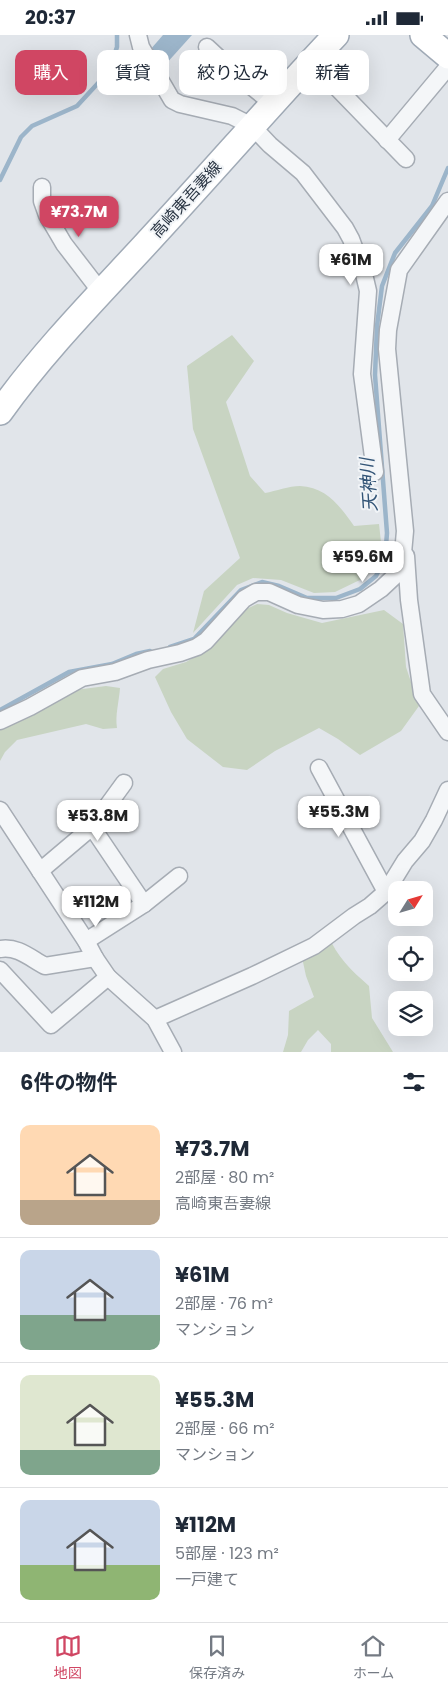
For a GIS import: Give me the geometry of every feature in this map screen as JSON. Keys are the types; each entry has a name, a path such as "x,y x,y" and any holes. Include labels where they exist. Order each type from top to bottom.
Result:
{"main road":[{"name":"高崎東吾妻線","path":"322,50 336,35"},
{"path":"423,35 448,56"},
{"name":"高崎東吾妻線","path":"0,412 23,380 101,291 297,76"}],"street":[{"path":"138,35 141,47 172,100 180,104 236,117 252,126 307,178 345,229 358,256 368,291 362,374 381,430 405,531 409,601 422,693 448,732"},
{"path":"207,47 272,103"},
{"path":"387,140 448,67"},
{"path":"344,95 406,159"},
{"path":"42,187 42,201 47,215 64,244 101,291"},
{"path":"375,472 381,430 388,329 397,277 399,270 448,201"},
{"path":"0,721 30,707 82,678 115,672 148,660 198,647 206,641 244,599 256,592 269,592 298,605 323,610 342,609 359,604 381,589 396,574 403,553 405,531"},
{"path":"319,768 386,892"},
{"path":"40,871 92,827 124,783"},
{"path":"155,1019 252,977 314,946 370,906 386,892 405,861 426,834 448,790"},
{"path":"0,811 108,977 155,1019 173,1052"},
{"path":"92,827 144,904"},
{"path":"86,941 144,904 179,876"},
{"path":"0,949 10,948 20,951 46,966 95,958"},
{"path":"0,970 50,1025 108,977"}],"green space":[{"path":"232,335 254,361 226,402 250,476 265,493 300,486 309,487 325,494 338,505 354,526 379,524 381,542 376,564 366,577 335,592 314,593 281,580 253,578 237,585 193,633 204,591 240,558 193,429 187,366"},
{"path":"257,604 269,605 287,613 322,623 384,610 403,624 406,667 419,706 401,731 360,755 319,728 275,751 247,770 223,767 187,739 171,712 155,677 163,669 186,662 211,647 228,630 240,612"},
{"path":"106,686 120,688 117,728 103,729 86,724 17,740 5,752 0,761 0,727 67,691"},
{"path":"328,935 345,963 369,986 372,1018 393,1052 331,1052 331,1044 318,1030 308,1040 301,1052 283,1052 288,1035 289,1011 314,997 306,976 300,948"}],"water":[{"path":"163,35 192,35 169,61 169,50 150,50"}],"waterway":[{"path":"0,180 21,137 32,126 77,106 100,81 111,65 117,47 117,35"},
{"name":"天神川","path":"170,647 194,639 241,590 262,582 279,586 307,598 336,598 360,589 376,576 385,558 387,533 375,375 377,326 382,286 395,253 432,206 448,168"},
{"name":"天神川","path":"0,710 69,672 112,664 136,654 150,651"}]}
